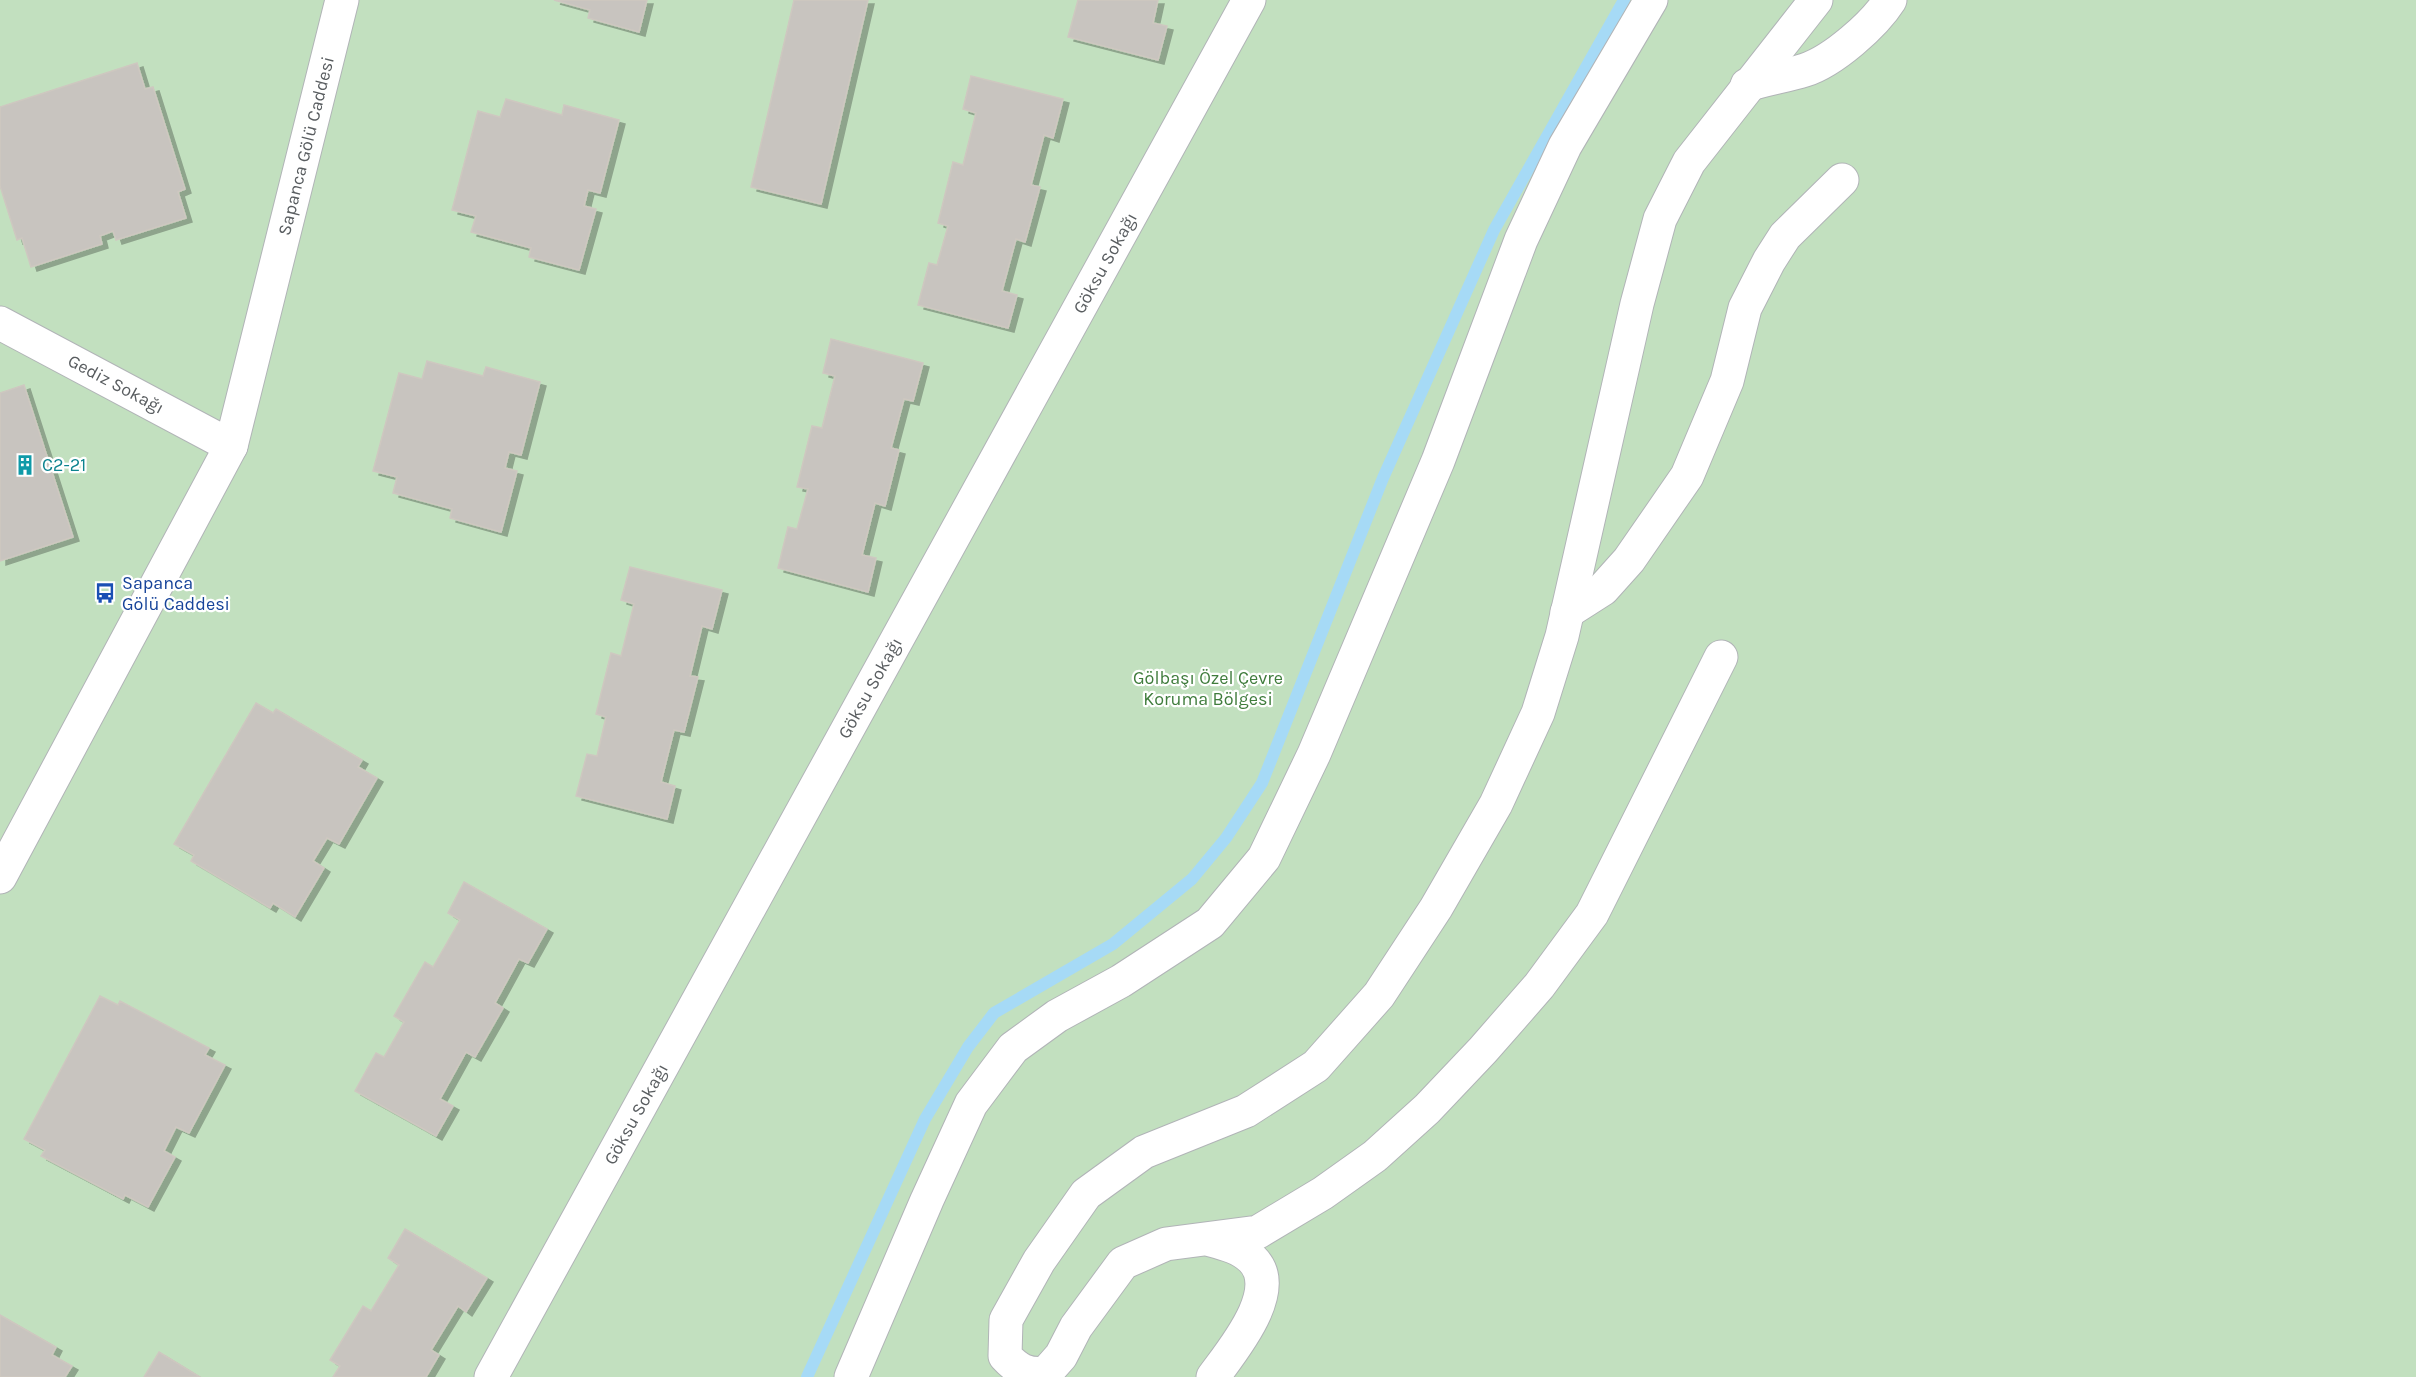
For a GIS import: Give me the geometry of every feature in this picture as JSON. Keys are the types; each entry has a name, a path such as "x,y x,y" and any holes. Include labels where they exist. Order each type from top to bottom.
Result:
{"street":[{"name":"Sapanca Gölü Caddesi","path":"0,877 231,446 342,0"},
{"name":"Göksu Sokağı","path":"492,1377 1249,0"},
{"path":"851,1377 971,1104 1013,1048 1057,1016 1121,981 1210,923 1264,858 1314,754 1438,461 1521,240 1565,146 1652,0"},
{"path":"1721,657 1592,914 1539,986 1427,1110 1392,1141 1323,1193 1258,1232 1211,1240 1166,1244 1123,1263 1076,1327 1061,1356 1046,1373 1016,1373 1005,1356 1006,1320 1039,1261 1086,1194 1144,1152 1246,1111 1316,1066 1379,995 1436,908 1496,804 1538,713 1567,612 1637,304 1660,219 1689,162 1747,85 1816,0"},
{"path":"1747,85 1779,75 1806,70 1845,48 1890,0"},
{"path":"1567,612 1603,589 1629,560 1687,476 1727,381 1745,308 1769,261 1785,236 1842,180"},
{"name":"Gediz Sokağı","path":"0,323 231,446"},
{"path":"1211,1240 1233,1246 1254,1260 1261,1277 1259,1304 1247,1331 1213,1377"}],"green space":[{"name":"Gölbaşı Özel Çevre Koruma Bölgesi","path":"0,0 2416,0 2416,1377 0,1377"}],"building":[{"path":"554,0 647,0 639,32 588,18 590,10"},
{"path":"794,0 868,0 821,204 751,187"},
{"path":"1078,0 1158,0 1153,23 1167,26 1158,60 1068,37"},
{"path":"137,63 145,89 153,87 185,189 178,192 186,218 116,240 113,231 100,236 102,244 31,267 22,238 17,240 0,186 0,107"},
{"path":"971,76 1063,99 1053,138 1044,135 1031,185 1040,187 1025,242 1016,239 1002,291 1017,295 1008,328 918,305 929,263 937,265 948,226 938,223 953,162 963,165 976,113 963,109"},
{"path":"506,99 562,115 564,105 619,120 600,193 588,190 584,206 596,209 579,270 529,257 531,248 471,232 476,216 452,210 478,111 500,117"},
{"path":"831,339 923,363 913,401 904,399 891,448 899,450 885,506 875,503 862,555 876,558 868,592 778,568 788,527 797,529 808,489 797,487 812,426 822,428 835,376 823,373"},
{"path":"427,361 483,376 486,367 540,382 521,455 509,452 505,468 517,471 501,532 450,518 452,509 393,493 397,477 373,471 399,373 422,379"},
{"name":"C2-21","path":"24,385 73,537 0,561 0,393"},
{"path":"630,567 722,590 712,629 702,626 690,676 698,677 684,732 674,730 661,782 675,786 667,819 576,796 587,754 597,756 606,717 596,714 611,653 621,656 634,604 621,600"},
{"path":"256,703 273,713 276,709 362,760 358,767 377,778 339,844 327,838 313,861 324,868 295,917 273,903 270,908 191,861 194,855 174,844"},
{"path":"464,882 547,929 528,963 519,959 495,1003 503,1008 475,1057 466,1052 440,1099 453,1106 436,1136 355,1091 376,1053 384,1057 404,1022 394,1016 425,962 433,967 460,920 448,913"},
{"path":"100,996 118,1005 120,1001 209,1048 205,1055 225,1065 189,1133 176,1127 164,1151 175,1157 148,1207 125,1195 123,1199 41,1156 45,1150 24,1139"},
{"path":"405,1229 487,1278 466,1312 458,1306 431,1350 439,1355 426,1377 333,1377 340,1366 330,1360 363,1306 371,1311 399,1265 388,1258"},
{"path":"0,1315 56,1347 52,1355 72,1366 65,1377 0,1377"},
{"path":"159,1352 200,1377 144,1377"}],"waterway":[{"path":"807,1377 925,1119 968,1047 994,1013 1113,944 1192,879 1226,838 1262,783 1383,478 1494,230 1624,0"}],"place":[{"name":"C2-21","path":"25,465"},
{"name":"Sapanca Gölü Caddesi","path":"105,593"}]}
